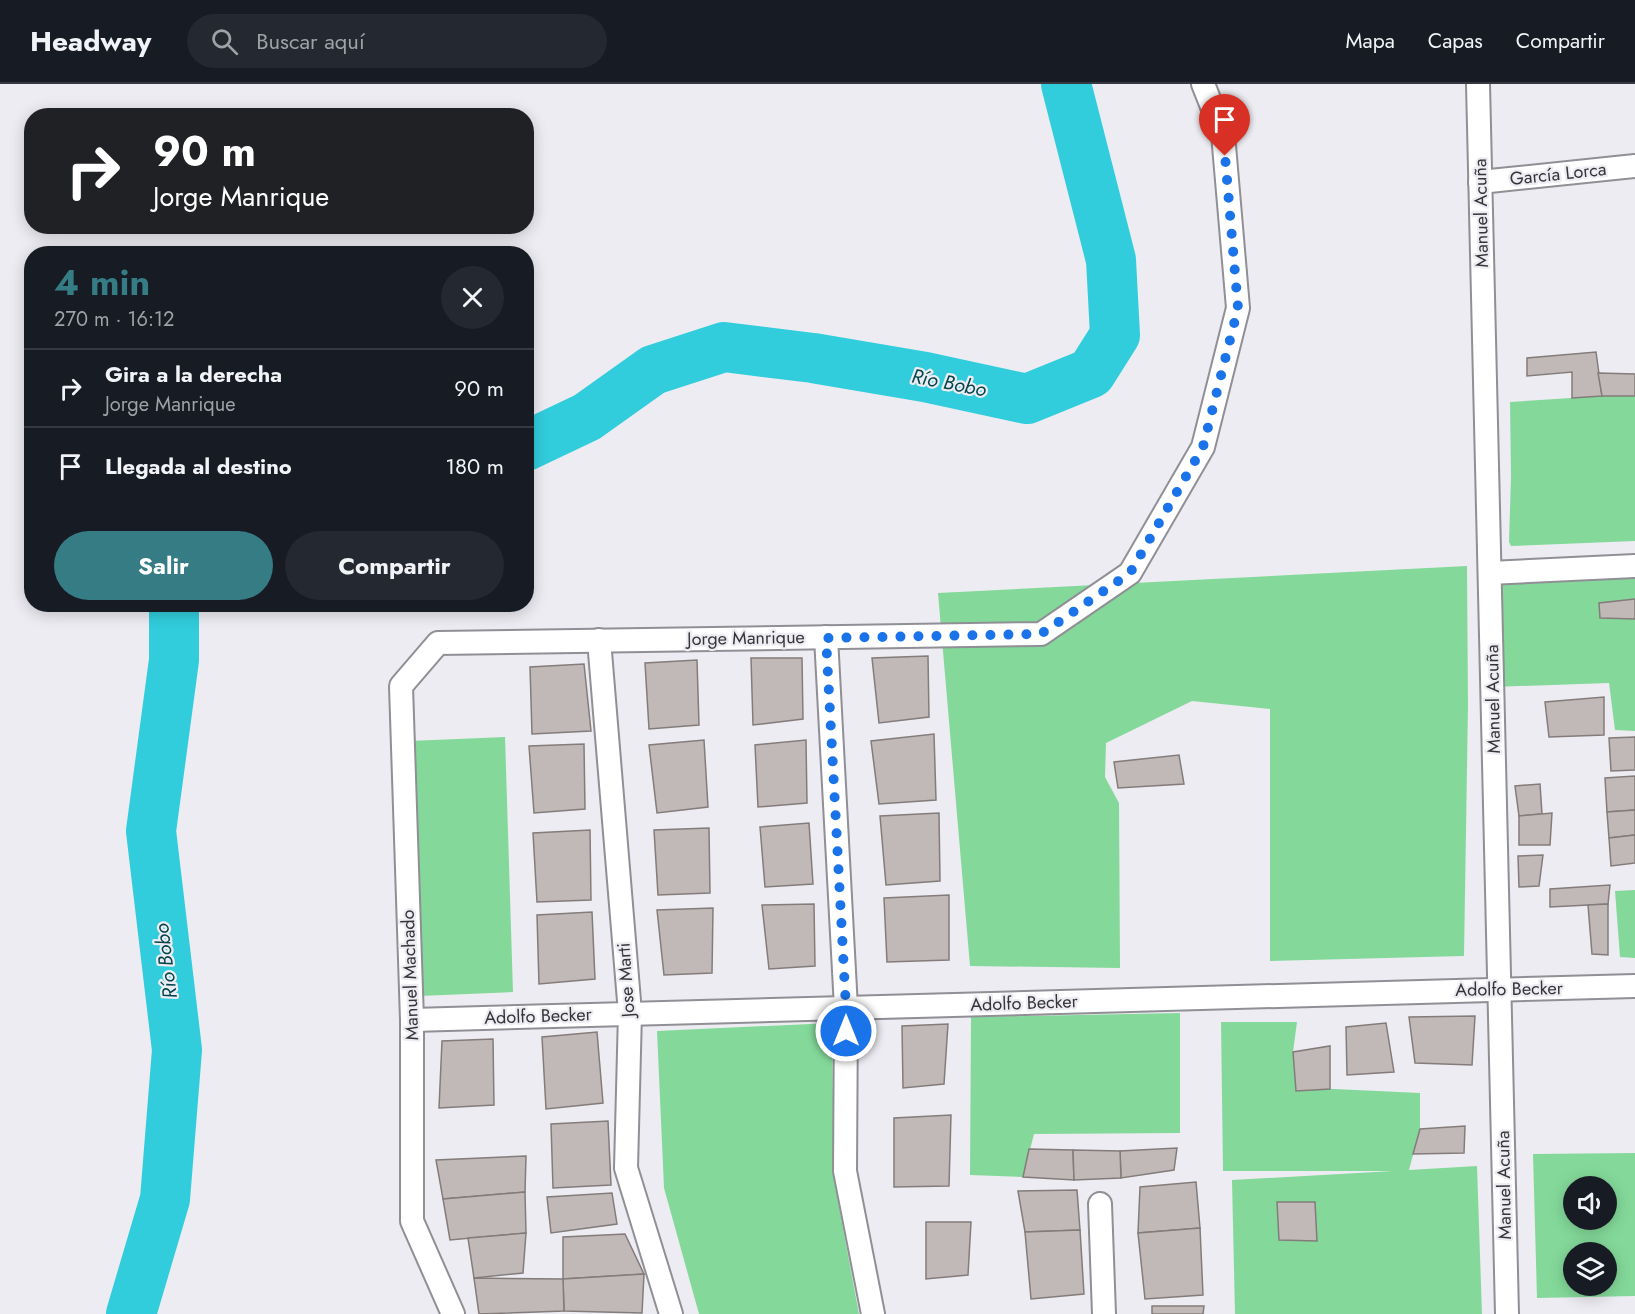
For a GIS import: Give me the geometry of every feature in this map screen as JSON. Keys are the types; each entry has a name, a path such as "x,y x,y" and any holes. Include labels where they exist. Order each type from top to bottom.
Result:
{"street":[{"name":"Jorge Manrique","path":"438,643 1041,634 1130,573 1203,447 1238,308 1223,134 1203,84"},
{"name":"Manuel Acuña","path":"1478,84 1507,1314"},
{"name":"García Lorca","path":"1480,182 1635,166"},
{"path":"1490,573 1635,567"},
{"path":"826,638 846,1008 845,1171 873,1314"},
{"name":"Jose Marti","path":"599,640 630,1014 626,1168 671,1314"},
{"name":"Manuel Machado","path":"438,643 401,686 412,1020 412,1221 453,1314"},
{"name":"Adolfo Becker","path":"412,1020 1635,986"},
{"path":"1100,1204 1104,1314"}],"green space":[{"path":"1635,396 1635,541 1511,546 1509,542 1510,402"},
{"path":"1467,566 1468,705 1464,956 1270,961 1270,709 1192,701 1106,743 1105,777 1119,803 1120,968 970,966 938,593"},
{"path":"1635,572 1635,731 1615,730 1609,683 1492,687 1499,577"},
{"path":"505,737 513,992 419,996 409,741"},
{"path":"1635,890 1635,958 1620,957 1615,891"},
{"path":"1180,1013 1180,1133 1034,1134 1023,1177 970,1175 971,1017"},
{"path":"1221,1022 1297,1022 1293,1052 1296,1091 1313,1088 1420,1093 1420,1129 1409,1170 1477,1166 1482,1314 1235,1314 1232,1180 1393,1171 1223,1171"},
{"path":"832,1023 834,1180 859,1314 699,1314 664,1188 657,1031"},
{"path":"1635,1153 1635,1296 1537,1298 1533,1154"}],"building":[{"path":"1596,352 1602,396 1572,398 1572,372 1527,376 1527,358"},
{"path":"1598,373 1635,374 1635,396 1602,396"},
{"path":"1635,599 1635,619 1600,618 1599,603"},
{"path":"928,656 929,717 879,723 872,658"},
{"path":"751,658 802,658 803,719 753,725"},
{"path":"697,660 699,725 649,729 645,663"},
{"path":"584,664 591,731 532,734 530,667"},
{"path":"1604,697 1604,735 1549,737 1545,702"},
{"path":"934,734 936,800 879,804 871,741"},
{"path":"1635,737 1635,770 1611,771 1609,738"},
{"path":"704,740 708,807 657,813 649,745"},
{"path":"806,740 807,803 758,807 755,745"},
{"path":"584,744 585,809 534,813 529,746"},
{"path":"1179,755 1184,784 1118,788 1114,762"},
{"path":"1635,776 1635,810 1607,812 1605,778"},
{"path":"1540,784 1542,814 1519,816 1515,786"},
{"path":"1635,810 1635,835 1609,838 1607,812"},
{"path":"939,813 940,881 886,885 880,816"},
{"path":"1552,813 1550,845 1519,845 1519,816"},
{"path":"809,823 813,884 765,887 760,827"},
{"path":"709,828 710,893 658,895 654,830"},
{"path":"590,830 591,900 537,902 533,833"},
{"path":"1635,835 1635,863 1611,866 1609,838"},
{"path":"1543,855 1539,886 1519,887 1518,856"},
{"path":"1610,885 1608,904 1550,907 1550,889"},
{"path":"949,895 949,960 887,962 884,898"},
{"path":"814,904 815,966 769,969 762,905"},
{"path":"1608,904 1608,955 1592,954 1588,905"},
{"path":"713,908 712,973 664,975 657,910"},
{"path":"592,912 595,979 539,984 537,915"},
{"path":"1475,1016 1472,1065 1415,1063 1409,1017"},
{"path":"1386,1023 1394,1072 1347,1075 1346,1027"},
{"path":"948,1024 944,1084 903,1088 902,1026"},
{"path":"597,1032 603,1103 546,1109 542,1037"},
{"path":"493,1039 494,1105 439,1108 442,1041"},
{"path":"1330,1046 1330,1089 1296,1091 1293,1052"},
{"path":"951,1115 949,1186 894,1187 894,1118"},
{"path":"608,1121 611,1185 553,1188 551,1124"},
{"path":"1465,1126 1464,1153 1413,1154 1420,1129"},
{"path":"1177,1148 1174,1170 1121,1178 1120,1151"},
{"path":"1029,1149 1073,1150 1074,1180 1023,1177"},
{"path":"1073,1150 1120,1151 1121,1178 1074,1180"},
{"path":"526,1156 525,1192 443,1199 436,1160"},
{"path":"1196,1182 1200,1228 1138,1233 1140,1187"},
{"path":"1077,1190 1080,1230 1025,1232 1018,1191"},
{"path":"525,1192 526,1233 450,1240 443,1199"},
{"path":"612,1193 617,1224 551,1233 547,1197"},
{"path":"1277,1202 1315,1202 1317,1241 1279,1240"},
{"path":"926,1222 971,1222 968,1275 926,1279"},
{"path":"1200,1228 1203,1295 1145,1299 1138,1233"},
{"path":"1080,1230 1084,1294 1031,1299 1025,1232"},
{"path":"526,1233 523,1273 474,1278 468,1238"},
{"path":"625,1234 644,1274 563,1279 563,1237"},
{"path":"644,1274 642,1313 564,1311 563,1279"},
{"path":"474,1278 563,1279 564,1311 479,1314"},
{"path":"1152,1306 1204,1306 1203,1314 1152,1314"}],"waterway":[{"name":"Río Bobo","path":"534,442 587,417 653,370 724,347 813,358 925,377 1027,399 1091,373 1115,335 1111,260 1066,84"},
{"name":"Río Bobo","path":"131,1314 165,1199 177,1050 151,831 174,660 174,612"}],"route":[{"path":"846,1031 826,638 1041,634 1130,573 1203,447 1238,308 1225,156"}]}
